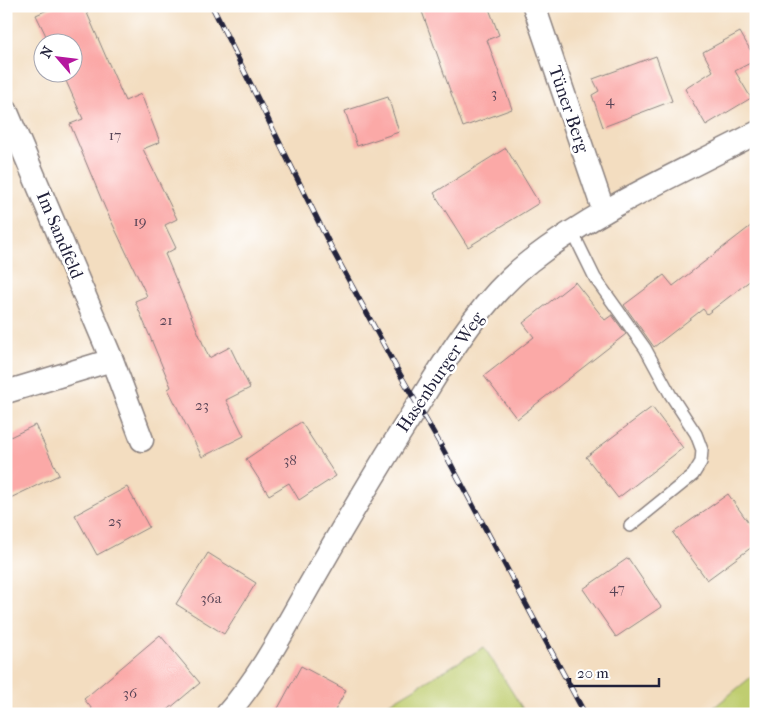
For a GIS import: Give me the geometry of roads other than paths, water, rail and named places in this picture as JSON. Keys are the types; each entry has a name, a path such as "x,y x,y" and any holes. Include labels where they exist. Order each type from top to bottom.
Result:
{"street":[{"name":"Tüner Berg","path":"534,6 604,212"},
{"name":"Im Sandfeld","path":"6,110 112,360 142,440"},
{"name":"Hasenburger Weg","path":"227,714 242,697 280,639 376,470 443,364 480,310 530,261 604,212 756,133"},
{"path":"6,392 112,360"}],"lane":[{"path":"573,233 595,278 645,348 670,394 696,434 702,450 701,462 693,475 630,526"}],"railway":[{"path":"212,6 333,251 440,444 585,714"}]}
